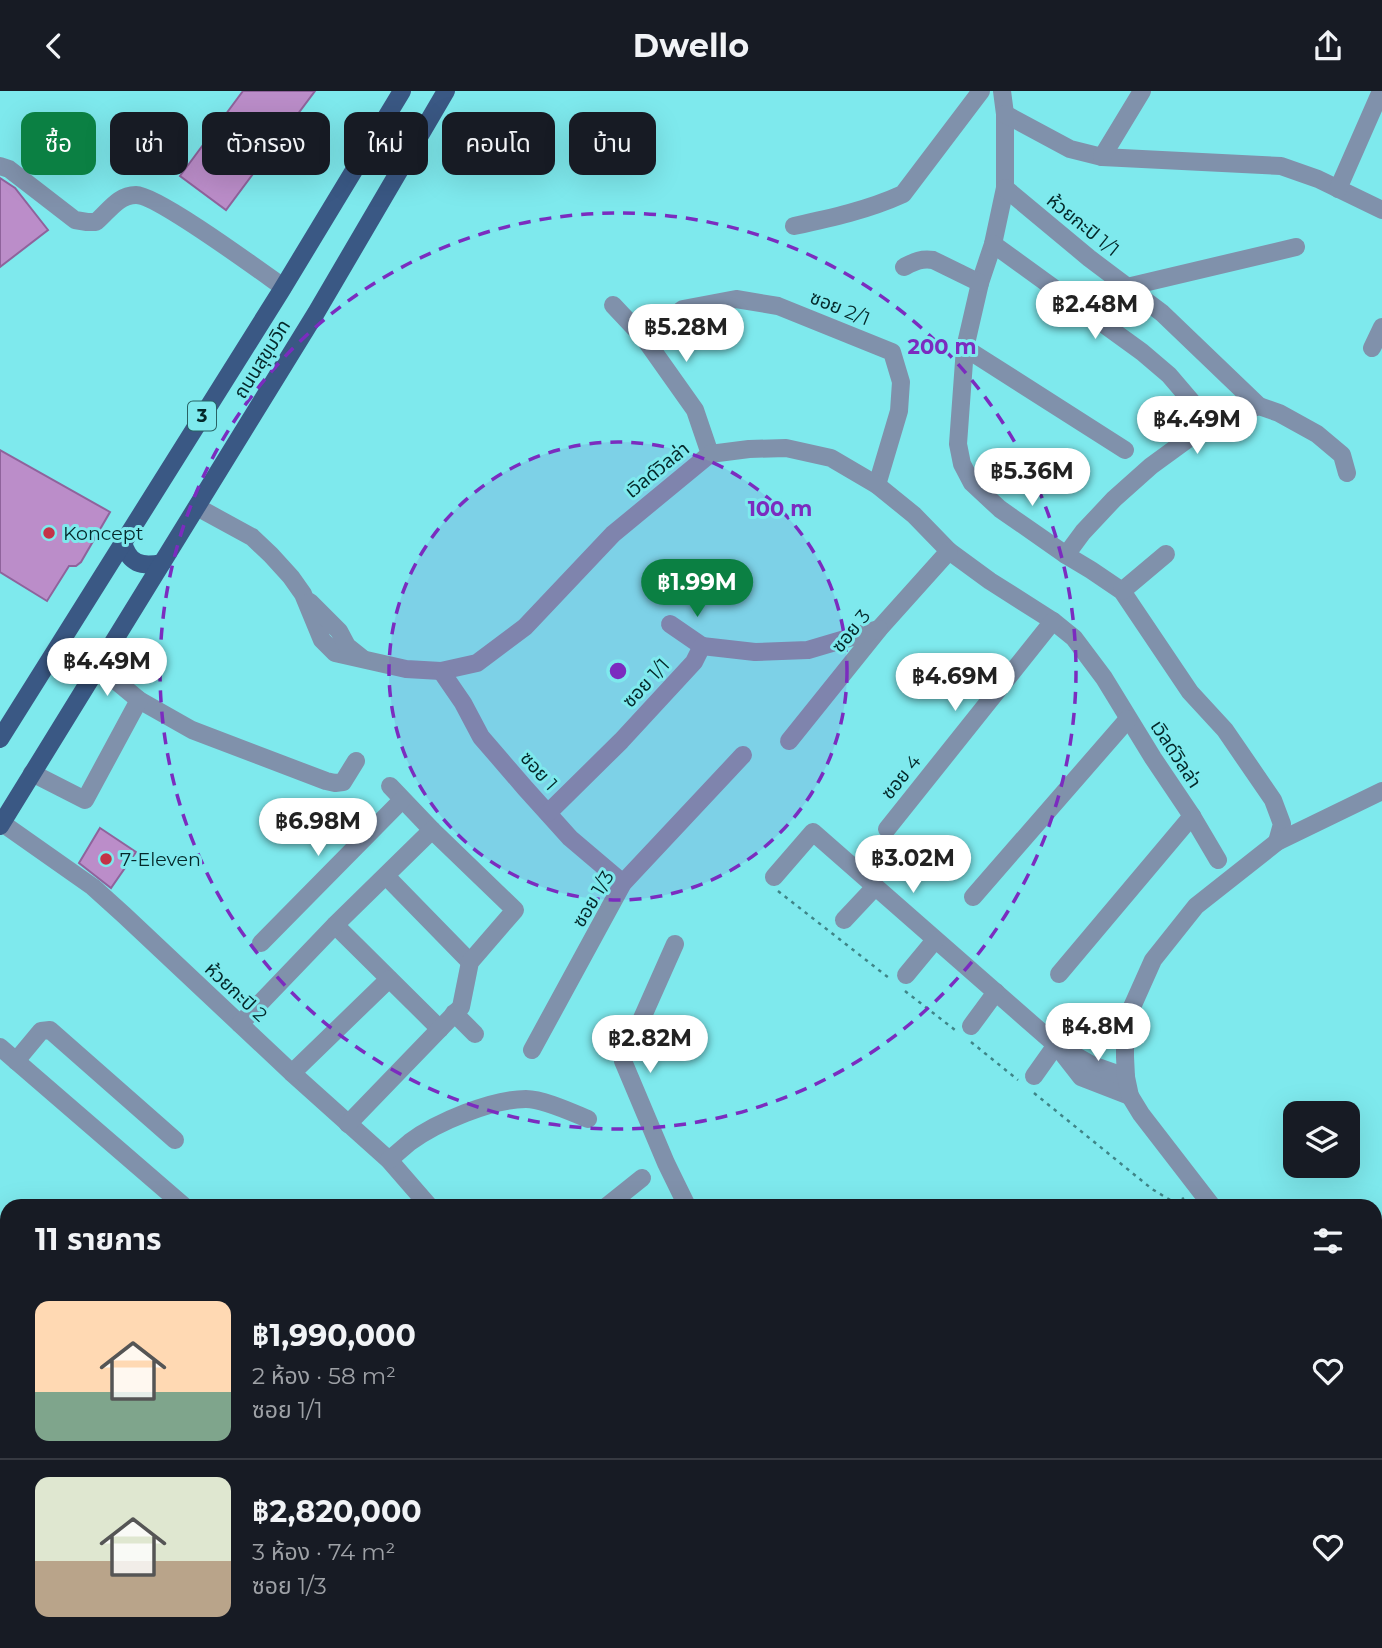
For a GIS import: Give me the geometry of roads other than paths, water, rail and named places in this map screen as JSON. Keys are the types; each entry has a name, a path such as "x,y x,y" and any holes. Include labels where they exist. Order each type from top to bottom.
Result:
{"main road":[{"name":"ถนนสุขุมวิท","path":"0,740 402,91"},
{"name":"ถนนสุขุมวิท","path":"1,824 316,313 446,91"},
{"path":"124,542 130,558 136,562 152,565 162,563"}],"street":[{"path":"794,226 851,213 903,194 981,91"},
{"path":"1002,91 1005,114 1005,188 965,348 958,444 962,464 972,483 1000,509 1122,591 1190,692 1225,730 1273,800 1282,824 1277,842"},
{"path":"1102,157 1142,91"},
{"path":"1338,189 1381,91"},
{"path":"1005,114 1070,149 1102,157 1281,166 1382,210"},
{"path":"0,166 9,169 75,220 96,222 125,197 137,195 149,198 283,287"},
{"name":"ห้วยกะปิ 1/1","path":"1005,188 1089,258 1162,313 1259,406"},
{"path":"993,244 1142,352 1169,375 1210,423"},
{"path":"1127,287 1296,247"},
{"path":"904,267 920,259 933,260 980,283"},
{"name":"ซอย 2/1","path":"644,338 683,309 736,299 778,306 892,352 901,381 899,411 877,485"},
{"path":"613,305 644,338 695,410 710,454"},
{"path":"1372,348 1382,327"},
{"path":"965,348 1125,450"},
{"path":"1066,555 1114,499 1151,466 1210,423 1259,406 1279,413 1317,434 1342,456 1348,473"},
{"name":"เวิลด์วิลล่า","path":"197,507 252,537 339,631 347,646 367,661 406,669 441,671 477,663 525,627 613,534 710,454 786,448 831,459 877,485 914,515 949,551 1074,638 1104,678 1218,860"},
{"name":"ซอย 3","path":"789,741 879,629 949,551"},
{"path":"1122,591 1166,554"},
{"name":"ซอย 4","path":"887,829 1053,621"},
{"path":"670,624 702,646 755,652 808,650 879,629"},
{"name":"ซอย 1/1","path":"548,813 676,682 694,662 702,646"},
{"path":"98,666 139,699 192,730 335,783 343,782 356,761"},
{"name":"ซอย 1","path":"441,671 463,703 481,737 570,838 623,883"},
{"path":"32,773 85,800 139,699"},
{"path":"973,897 1128,719"},
{"name":"ซอย 1/3","path":"532,1050 623,883 743,755"},
{"path":"1207,1199 1130,1096 1126,1077 1125,1039 1132,1007 1153,960 1196,906 1277,842 1382,791"},
{"path":"261,943 396,793 515,910 470,962 461,1007 348,1124"},
{"path":"1059,974 1192,816"},
{"name":"ห้วยกะปิ 2","path":"1,824 93,887 389,1160 423,1199"},
{"path":"240,1024 335,925 432,830"},
{"path":"774,877 813,832 1056,1045 1082,1077 1130,1096"},
{"path":"386,876 470,962"},
{"path":"844,920 875,887"},
{"path":"335,925 440,1029"},
{"path":"898,979 935,940"},
{"path":"675,944 623,1061 684,1199"},
{"path":"292,1073 389,979"},
{"path":"971,1026 996,992"},
{"path":"454,1013 475,1034"},
{"path":"16,1061 41,1031 50,1030 174,1140"},
{"path":"1056,1045 1092,1065 1126,1077"},
{"path":"1034,1076 1056,1045"},
{"path":"0,1047 176,1199"},
{"path":"389,1160 430,1129 493,1103 527,1099 556,1106 588,1119"},
{"path":"616,1199 642,1178"}],"place":[{"name":"Koncept","path":"49,533"},
{"name":"7-Eleven","path":"106,859"}]}
